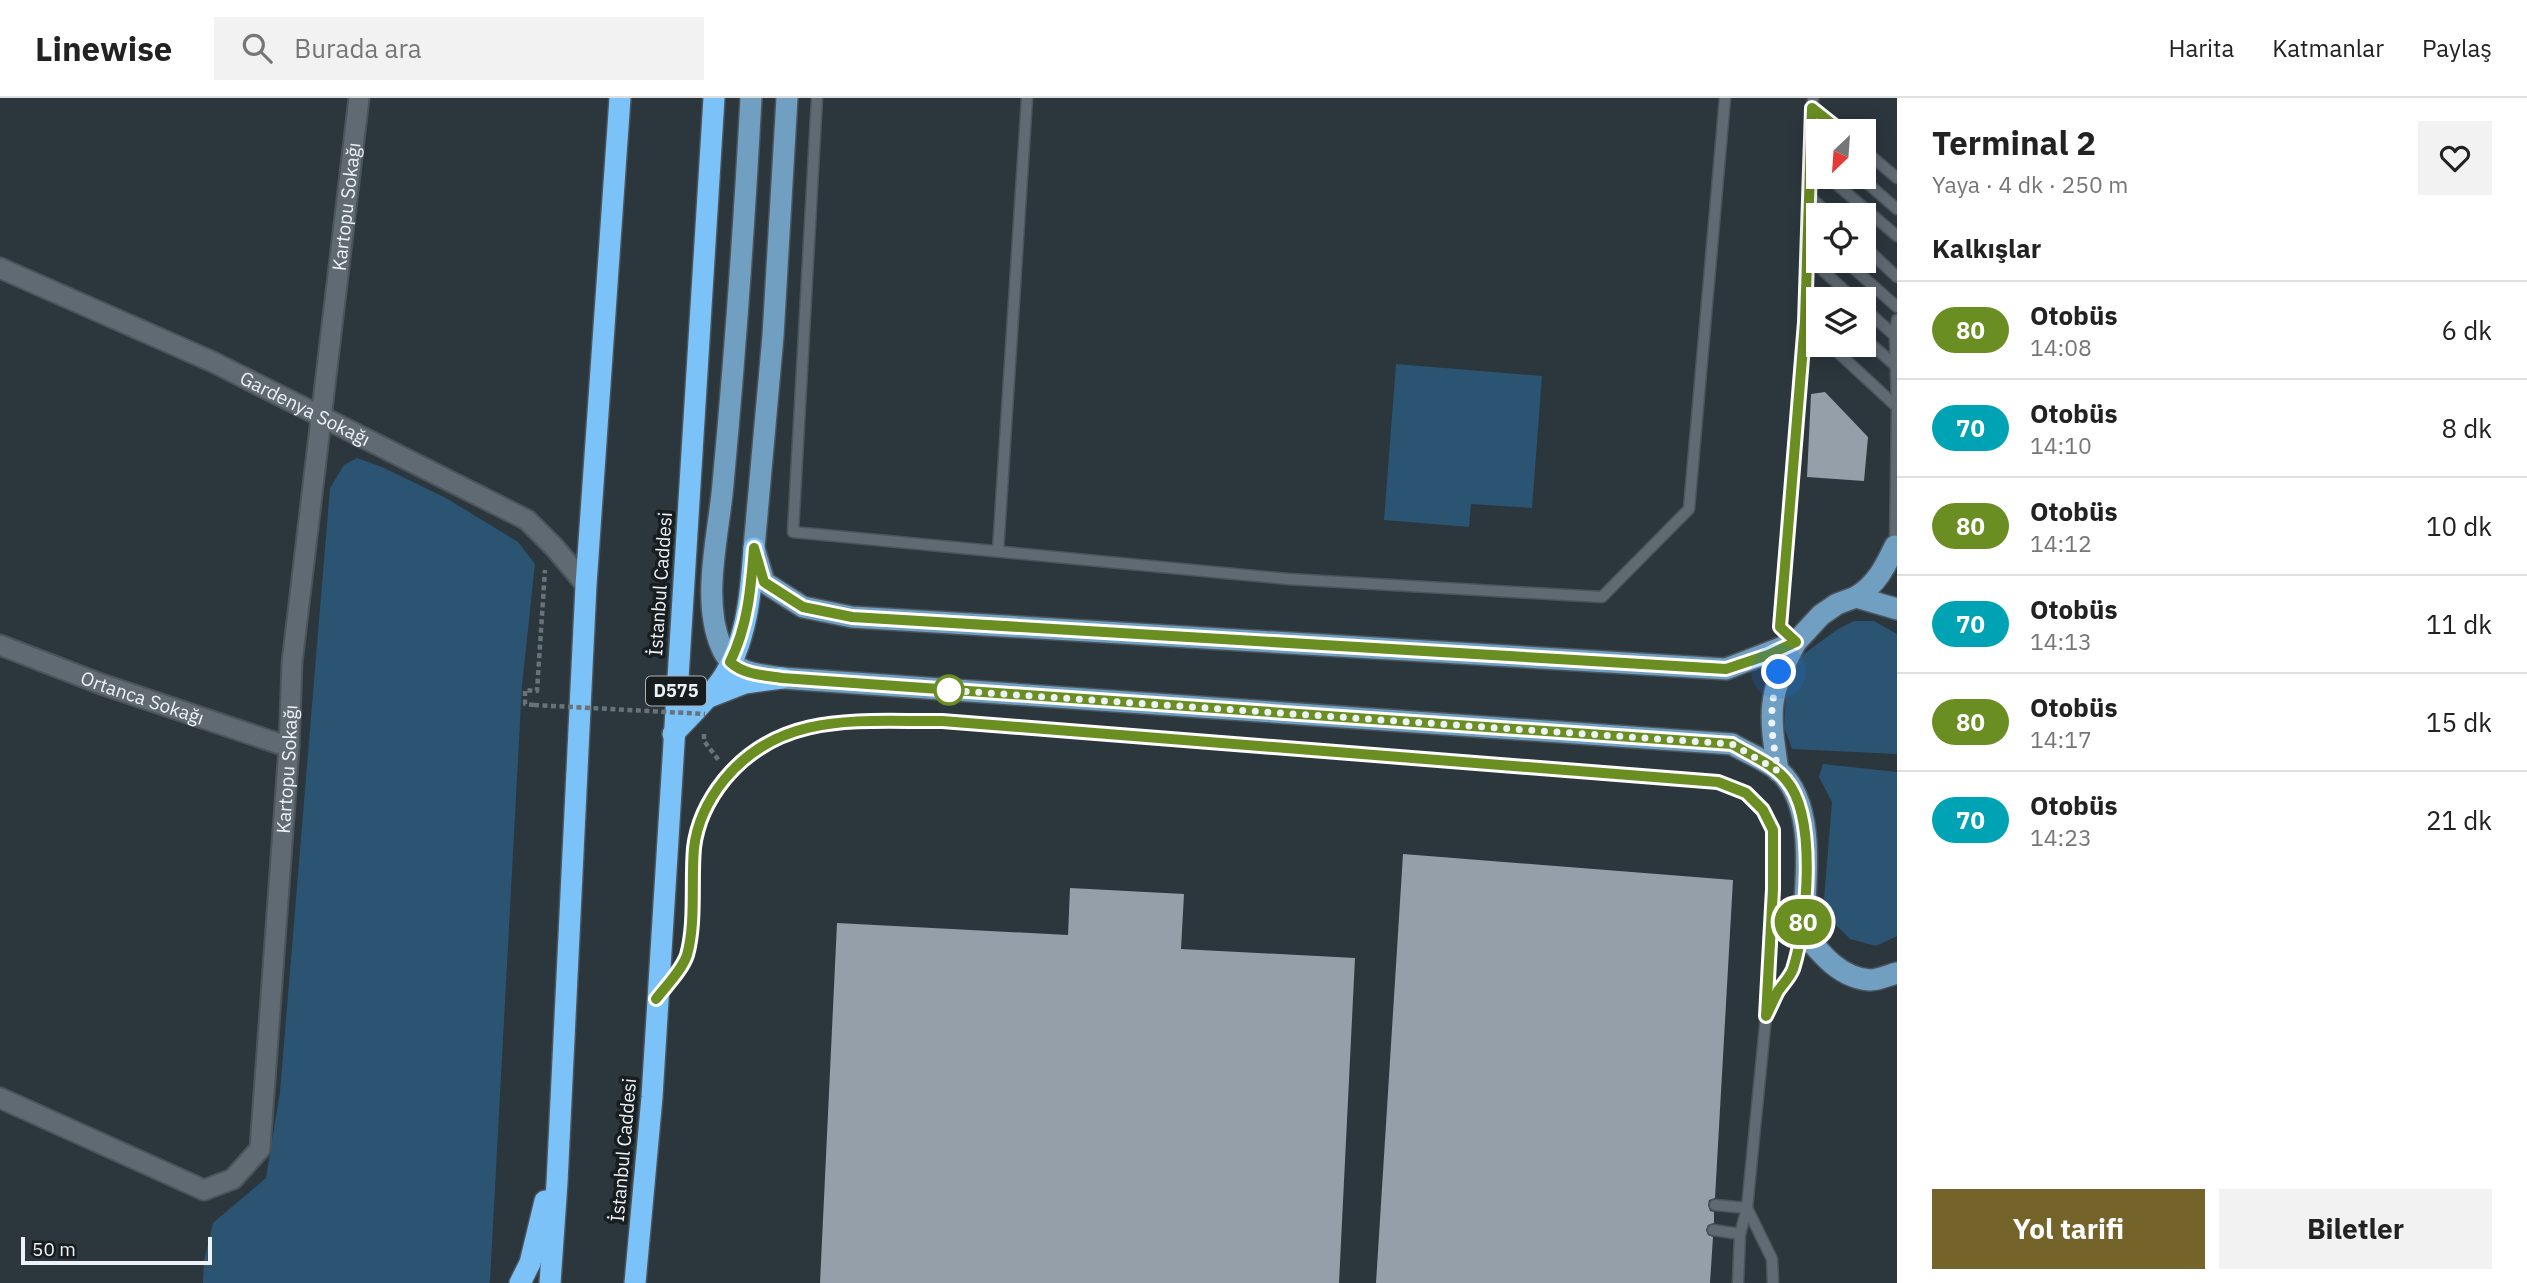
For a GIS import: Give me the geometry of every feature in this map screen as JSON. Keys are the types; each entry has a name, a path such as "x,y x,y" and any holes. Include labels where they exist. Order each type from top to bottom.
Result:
{"highway":[{"path":"550,1283 586,585 620,98"},
{"name":"İstanbul Caddesi","path":"635,1283 652,1097 714,98"},
{"path":"706,706 722,680 740,640 746,616 754,548"},
{"path":"673,734 729,687 745,682 782,678"},
{"path":"520,1283 530,1263 558,1148"}],"main road":[{"path":"751,98 723,485 712,580 715,628 721,646 737,669 782,678 1732,744 1778,771 1789,783 1800,805 1806,842 1803,932 1824,958 1845,973 1871,980 1897,973"},
{"path":"787,98 773,336 754,548 764,582 803,607 852,617 1726,669 1796,642"},
{"path":"1778,771 1771,729 1771,700 1779,672 1796,642 1821,615 1866,590 1881,575 1896,552"},
{"path":"1856,597 1897,609"}],"street":[{"name":"Kartopu Sokağı","path":"0,1098 204,1190 233,1179 260,1149 289,747 292,663 359,98"},
{"name":"Gardenya Sokağı","path":"0,268 213,362 527,520 586,585"},
{"name":"Ortanca Sokağı","path":"0,645 101,684 289,747"}],"lane":[{"path":"817,98 793,532 1288,579 1601,597 1689,509 1725,98"},
{"path":"999,551 1027,98"},
{"path":"1813,103 1829,119"},
{"path":"1876,160 1897,178"},
{"path":"1809,203 1810,189"},
{"path":"1842,189 1897,236"},
{"path":"1874,189 1897,209"},
{"path":"1809,196 1817,203"},
{"path":"1876,257 1897,277"},
{"path":"1826,273 1841,287"},
{"path":"1858,273 1897,307"},
{"path":"1796,642 1780,627 1806,288"},
{"path":"1876,319 1895,336"},
{"path":"1896,552 1897,320"},
{"path":"1876,348 1896,366"},
{"path":"1843,357 1897,407"},
{"path":"656,999 687,956 698,825 712,796 754,750 786,733 832,723 942,721 1718,782 1746,793 1763,810 1773,830 1773,889 1766,1016 1748,1208 1740,1234 1738,1283"},
{"path":"1766,1016 1777,993 1792,973 1803,932"},
{"path":"1715,1205 1748,1208"},
{"path":"1748,1208 1772,1259 1773,1283"},
{"path":"1713,1230 1740,1234"}],"path":[{"path":"547,539 537,691 525,690 525,704 706,706"},
{"path":"704,741 730,774"}],"shaded area":[{"path":"1396,364 1542,376 1532,508 1471,504 1469,527 1384,520"},
{"path":"357,458 446,498 518,542 535,564 522,685 490,1281 203,1283 204,1260 213,1223 266,1178 280,1092 330,488 344,465"},
{"path":"1854,621 1874,621 1897,634 1897,754 1792,749 1784,727 1786,696 1797,659 1838,629"},
{"path":"1823,764 1897,772 1897,936 1876,946 1850,939 1830,919 1824,899 1832,802 1819,777"}],"building":[{"path":"1825,392 1868,437 1864,481 1807,477 1811,394"},
{"path":"1403,854 1733,880 1715,1198 1709,1200 1708,1205 1710,1211 1714,1212 1714,1223 1708,1225 1706,1230 1708,1235 1713,1237 1710,1283 1376,1283"},
{"path":"1070,888 1184,894 1181,949 1355,958 1339,1283 820,1283 837,923 1068,935"}],"bus line":[{"name":"80","path":"1812,119 1812,108 1826,119"},
{"name":"80","path":"656,999 687,956 698,825 712,796 754,750 786,733 832,723 942,721 1639,778 1718,782 1746,793 1763,810 1773,830 1773,889 1766,1016 1777,993 1792,973 1803,932 1806,842 1800,805 1789,783 1778,771 1732,744 782,678 737,669 730,662 740,640 746,616 754,548 764,582 803,607 852,617 1726,669 1768,655 1796,642 1780,627 1805,322 1809,189"}],"route":[{"path":"949,690 945,690 1732,744 1778,771 1771,729 1771,700 1779,672"}]}
